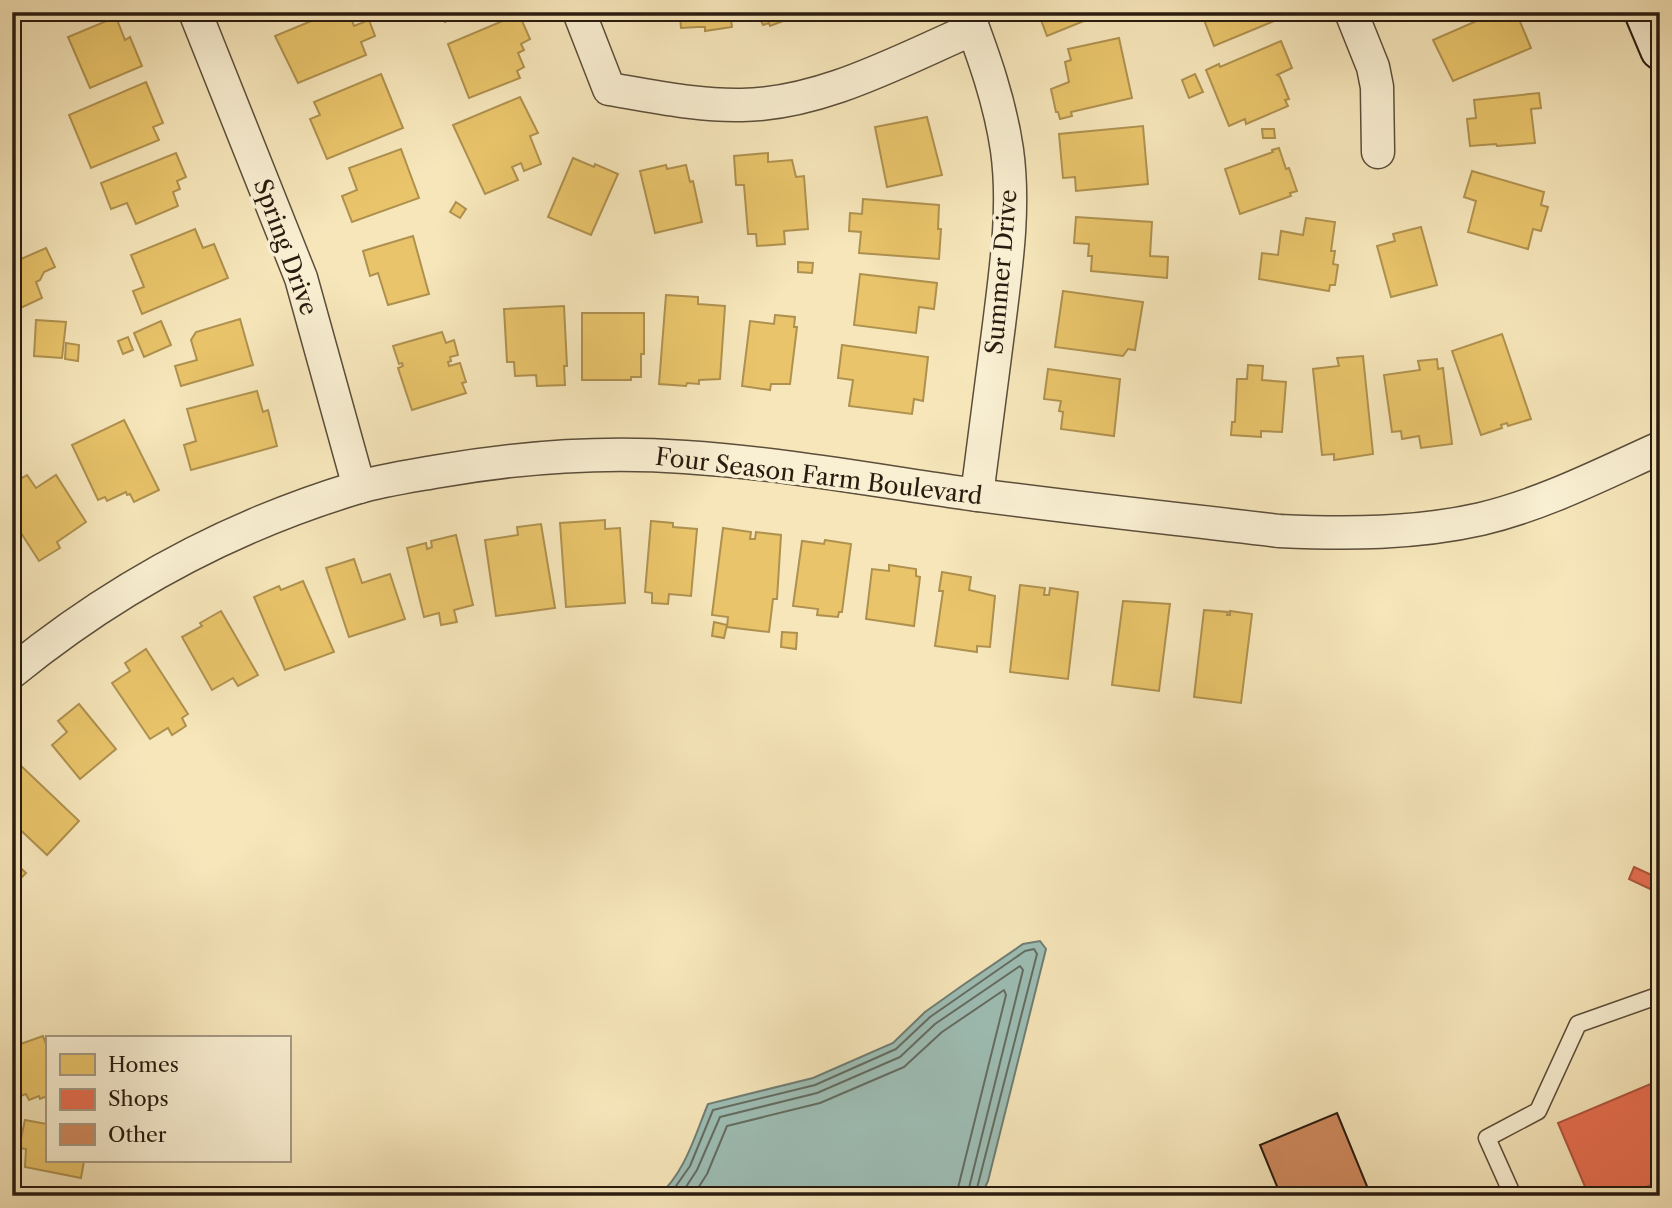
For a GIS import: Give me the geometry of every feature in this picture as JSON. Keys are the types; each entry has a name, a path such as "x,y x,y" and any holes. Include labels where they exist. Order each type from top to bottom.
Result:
{"main road":[{"path":"1644,12 1660,50"}],"street":[{"name":"Spring Drive","path":"195,12 301,278 359,487"},
{"path":"579,12 610,89 696,103 742,105 781,102 855,79 970,21"},
{"path":"1351,12 1373,67 1377,87 1378,152"},
{"name":"Summer Drive","path":"970,21 1001,115 1010,192 1005,276 977,495"},
{"name":"Four Season Farm Boulevard","path":"12,672 88,616 171,564 280,514 359,487 491,463 557,456 626,455 743,463 977,495 1279,531 1328,533 1390,532 1442,527 1483,519 1528,505 1660,448"}],"lane":[{"path":"1513,1196 1487,1138 1538,1111 1578,1024 1660,995"}],"water":[{"path":"1040,941 1046,949 988,1181 981,1196 658,1196 682,1165 708,1104 813,1078 893,1043 925,1012 963,985 1023,944"}],"building: Homes":[{"path":"58,12 82,12 61,21"},
{"path":"333,12 349,12 354,26 369,20 375,36 361,42 366,55 298,83 275,36"},
{"path":"441,12 468,12 445,22"},
{"path":"663,12 730,12 732,27 705,31 705,27 681,28 680,15 663,17"},
{"path":"757,12 807,12 770,26 769,23 763,25"},
{"path":"1038,12 1106,12 1047,36"},
{"path":"1201,12 1277,12 1279,19 1214,46"},
{"path":"1497,12 1516,12 1531,48 1453,81 1433,40"},
{"path":"519,14 530,39 521,44 524,50 518,53 524,67 517,71 520,78 469,98 448,44"},
{"path":"116,17 125,40 130,37 142,66 90,88 68,37"},
{"path":"1119,38 1132,98 1071,112 1072,116 1060,119 1051,89 1069,82 1065,62 1071,60 1068,49"},
{"path":"1281,41 1292,68 1277,75 1289,99 1285,100 1288,106 1246,124 1245,119 1229,126 1206,70 1219,64 1220,67"},
{"path":"381,74 403,128 327,159 310,119 320,115 314,102"},
{"path":"1195,74 1203,92 1189,98 1182,80"},
{"path":"146,82 163,123 153,127 159,140 91,168 69,115"},
{"path":"1539,93 1541,108 1531,109 1535,143 1470,146 1467,119 1476,118 1474,100"},
{"path":"520,97 538,133 530,136 541,164 524,171 521,163 512,167 518,180 485,194 453,125"},
{"path":"927,117 942,175 887,187 875,127"},
{"path":"1143,126 1148,184 1076,191 1075,177 1063,178 1059,134"},
{"path":"1262,129 1274,129 1275,138 1263,138"},
{"path":"1279,148 1297,191 1290,193 1291,196 1240,214 1225,169"},
{"path":"401,149 419,198 352,222 342,196 357,190 349,168"},
{"path":"176,153 186,177 177,181 180,189 173,192 178,206 136,224 127,203 111,209 101,183"},
{"path":"768,153 768,162 792,160 796,177 804,176 808,229 784,231 785,244 757,246 756,234 748,234 744,185 736,185 734,156"},
{"path":"573,158 618,174 591,235 548,217"},
{"path":"666,165 667,169 686,165 690,182 693,181 702,222 655,233 640,171"},
{"path":"1472,171 1544,192 1541,205 1548,207 1541,231 1533,229 1528,249 1468,232 1476,201 1464,197"},
{"path":"863,199 939,205 939,259 859,253 861,232 849,231 850,213 862,214"},
{"path":"456,202 466,209 460,218 450,212"},
{"path":"1076,217 1152,222 1150,256 1168,257 1167,278 1091,271 1092,256 1088,256 1089,244 1074,243"},
{"path":"1306,218 1335,222 1331,251 1335,251 1333,264 1338,265 1335,285 1330,285 1329,291 1259,279 1262,253 1278,255 1281,231 1303,235"},
{"path":"1421,227 1437,285 1391,297 1377,246 1395,241 1393,234"},
{"path":"195,229 203,248 214,244 228,278 142,314 133,291 144,287 131,255"},
{"path":"413,236 429,294 388,305 378,273 370,276 363,251"},
{"path":"46,248 55,267 44,272 36,282 42,298 12,312 12,263"},
{"path":"798,262 813,263 812,273 798,272"},
{"path":"860,274 937,283 934,309 919,307 916,333 854,325"},
{"path":"1063,291 1143,302 1135,350 1128,349 1123,356 1055,347"},
{"path":"666,295 698,297 698,304 725,306 720,379 699,380 699,384 687,383 686,386 659,384"},
{"path":"564,306 567,366 564,366 565,385 537,386 536,375 515,376 514,362 507,362 504,309"},
{"path":"582,313 644,313 641,377 631,377 631,380 582,380"},
{"path":"775,315 795,317 794,327 797,327 790,384 771,384 770,390 742,386 750,321 774,324"},
{"path":"240,319 253,365 181,386 175,366 197,360 191,340 196,332"},
{"path":"36,320 66,322 62,358 34,356"},
{"path":"161,321 171,345 144,357 134,333"},
{"path":"442,332 446,343 454,340 458,355 450,357 451,361 448,362 449,366 460,363 466,382 462,383 466,393 412,410 398,368 403,366 402,363 399,364 393,346"},
{"path":"1502,334 1531,419 1508,426 1507,423 1501,425 1502,428 1481,435 1452,351"},
{"path":"128,337 133,350 123,354 118,341"},
{"path":"66,343 79,345 78,361 65,359"},
{"path":"842,345 928,357 923,401 914,399 912,414 849,406 853,380 838,378"},
{"path":"1363,356 1373,454 1334,460 1334,454 1322,455 1313,369 1339,366 1337,358"},
{"path":"1437,359 1438,369 1443,368 1452,444 1421,448 1419,436 1402,439 1401,431 1392,432 1384,375 1420,370 1418,361"},
{"path":"1248,365 1263,366 1262,380 1286,382 1282,432 1261,431 1261,437 1231,435 1232,422 1235,422 1237,379 1247,379"},
{"path":"1048,369 1120,379 1114,436 1061,429 1061,401 1044,399"},
{"path":"257,391 263,412 268,410 277,446 191,470 184,445 196,441 187,409"},
{"path":"124,420 159,490 134,502 126,492 107,501 105,497 98,500 72,445"},
{"path":"27,475 36,488 56,475 86,522 57,542 60,548 39,561 12,519 12,497 17,494 12,484"},
{"path":"605,520 605,529 620,528 625,603 566,607 560,523"},
{"path":"651,521 673,523 673,527 697,529 691,596 669,594 668,604 652,603 652,593 645,592"},
{"path":"541,524 555,608 496,616 485,540 518,535 517,527"},
{"path":"723,528 751,532 750,539 755,539 756,532 781,535 777,599 773,599 769,632 727,627 728,617 712,615"},
{"path":"456,535 473,605 454,610 457,622 441,625 439,613 424,617 407,548 426,543 427,549 432,547 431,541"},
{"path":"825,540 851,544 842,612 839,612 838,617 817,615 818,609 793,606 802,541 824,544"},
{"path":"354,559 362,583 390,574 405,619 349,637 326,568"},
{"path":"889,565 916,569 916,576 920,577 914,626 866,619 872,569 889,571"},
{"path":"942,572 971,577 969,590 995,596 990,647 977,646 977,652 935,646 943,591 939,591"},
{"path":"303,581 334,652 285,670 254,597 279,586 281,590"},
{"path":"1020,585 1045,588 1044,595 1049,595 1050,588 1078,592 1068,679 1010,672"},
{"path":"1123,601 1170,604 1159,691 1112,685"},
{"path":"1204,610 1228,612 1227,615 1230,615 1230,611 1252,614 1241,703 1194,697"},
{"path":"221,611 258,675 238,686 233,678 212,690 182,637"},
{"path":"714,622 727,625 724,638 712,636"},
{"path":"782,632 797,633 796,649 781,647"},
{"path":"146,649 188,714 182,718 186,726 172,735 168,728 150,739 112,683 130,671 125,663"},
{"path":"79,704 116,749 80,779 52,745 67,732 58,721"},
{"path":"18,763 79,821 47,855 12,822 12,769"},
{"path":"12,860 26,873 12,887"},
{"path":"43,1036 46,1044 46,1096 29,1100 26,1094 12,1099 12,1047"},
{"path":"25,1120 46,1124 46,1162 84,1162 81,1178 25,1167 26,1149 19,1148"}],"building: Shops":[{"path":"1634,867 1656,877 1650,889 1629,879"},
{"path":"1660,1080 1660,1181 1625,1196 1589,1196 1558,1123"}],"building: Other":[{"path":"1337,1113 1371,1196 1281,1196 1260,1145"}]}
